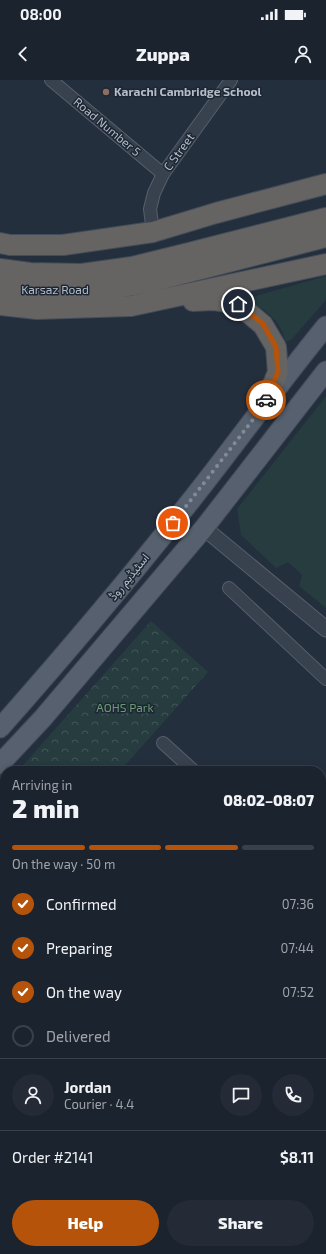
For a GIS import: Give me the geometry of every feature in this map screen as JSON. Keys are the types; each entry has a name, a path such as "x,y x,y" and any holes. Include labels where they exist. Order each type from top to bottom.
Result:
{"highway":[{"path":"3,243 63,245 153,232 216,213 324,184"},
{"path":"109,280 132,267 326,218"},
{"path":"109,280 146,283 326,237"},
{"path":"131,306 326,264"},
{"name":"Karsaz Road","path":"0,269 30,273 82,274 109,280"},
{"name":"Karsaz Road","path":"0,288 35,292 75,292 109,280"},
{"path":"0,305 37,309 131,306 213,300 238,304 263,324 276,347 278,372 265,404"}],"main road":[{"name":"اسٹیڈیم روڈ","path":"0,728 103,609 182,512 326,326"},
{"name":"اسٹیڈیم روڈ","path":"0,764 43,718 204,528 326,371"}],"street":[{"name":"Road Number 5","path":"51,80 163,174"},
{"name":"C Street","path":"153,232 150,209 154,193 163,174 231,80"},
{"path":"204,528 326,629"},
{"path":"229,588 326,679"},
{"path":"163,743 188,766"}],"green space":[{"path":"326,276 326,300 291,340 285,342 280,327 276,321 258,306 245,299"},
{"path":"326,396 326,608 299,586 302,575 288,562 276,568 241,535 237,509"},
{"name":"AOHS Park","path":"151,621 208,672 124,766 22,766"}],"way so far":[{"path":"173,523 265,404 266,400"}],"place":[{"name":"Karachi Cambridge School","path":"106,92"}],"route":[{"path":"238,304 263,324 276,347 278,372 266,400"}]}
